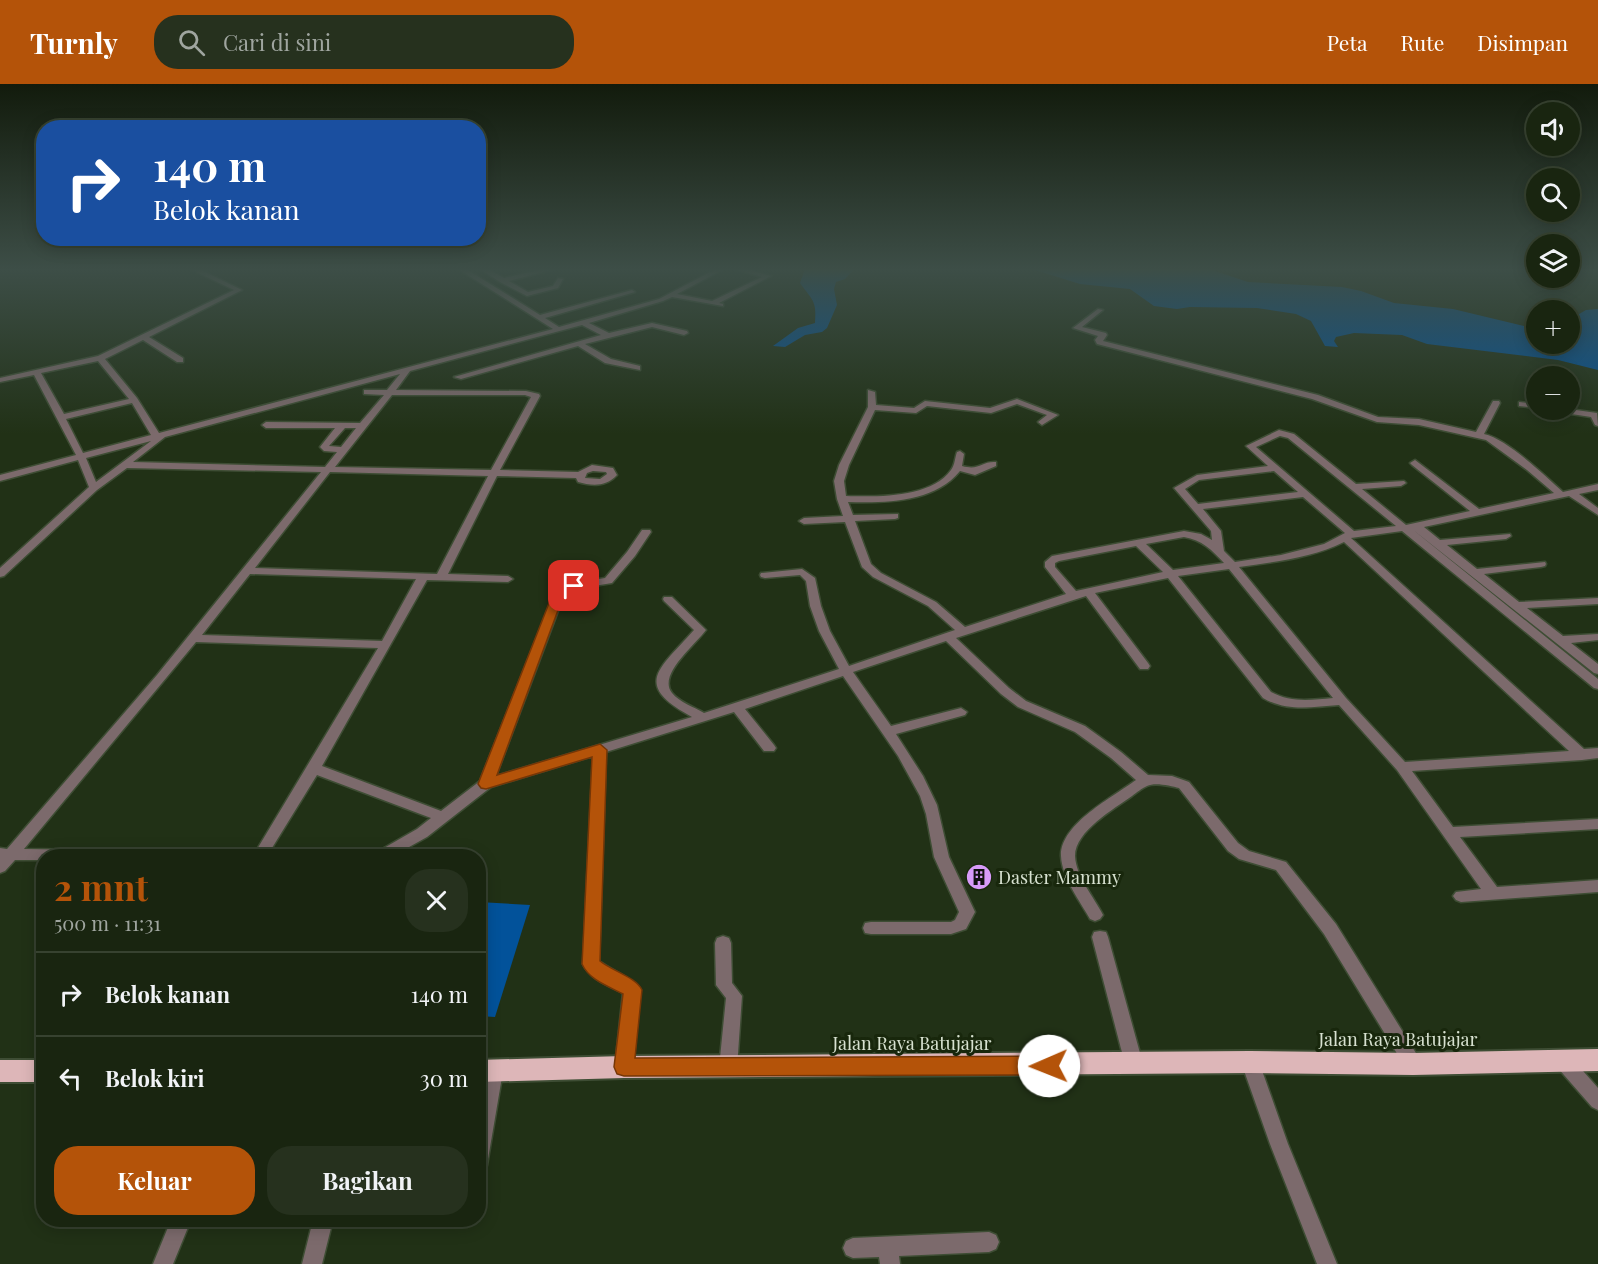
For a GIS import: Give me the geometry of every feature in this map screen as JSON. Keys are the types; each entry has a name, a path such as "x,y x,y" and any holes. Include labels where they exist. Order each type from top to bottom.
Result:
{"highway":[{"name":"Jalan Raya Batujajar","path":"486,1071 624,1067 728,1068 1250,1062 1413,1064 1598,1060"},
{"path":"0,1071 36,1071"}],"street":[{"path":"0,380 100,358 169,324"},
{"path":"550,324 556,328"},
{"path":"0,478 577,324"},
{"path":"585,324 608,335"},
{"path":"1082,324 1077,328 1102,335 1098,341 1100,342 1315,397 1377,419 1419,422 1479,435 1499,443 1565,494 1598,512"},
{"path":"458,377 652,325 684,333"},
{"path":"144,336 180,360"},
{"path":"580,344 608,361 637,368"},
{"path":"100,358 160,435"},
{"path":"0,867 5,854 249,571 409,368"},
{"path":"36,372 63,417 82,456 94,488"},
{"path":"367,392 526,393 536,396 497,472 463,531 441,577"},
{"path":"871,392 872,407 844,465 839,482 849,519 869,569 932,604 963,631"},
{"path":"63,417 134,400"},
{"path":"872,407 916,411 925,403 992,411 1017,401 1054,415 1042,422"},
{"path":"1479,435 1496,403"},
{"path":"1522,404 1526,405"},
{"path":"1580,413 1594,415 1598,423"},
{"path":"266,425 361,426"},
{"path":"342,426 324,447 344,450"},
{"path":"1582,755 1305,494 1250,447 1279,434 1285,434 1409,526 1598,685"},
{"path":"0,574 94,488 126,465 160,435"},
{"path":"842,499 902,498 937,486 954,472 960,454"},
{"path":"1415,463 1477,512"},
{"path":"957,467 976,472 993,464"},
{"path":"126,465 580,475"},
{"path":"1219,552 1216,531 1179,489 1192,479 1276,468"},
{"path":"1354,487 1401,483"},
{"path":"395,849 407,843 486,784 737,707 1072,595 1172,574 1307,553 1348,536 1409,526 1598,487"},
{"path":"1196,507 1305,494"},
{"path":"804,521 895,516"},
{"path":"1409,526 1438,543 1598,670"},
{"path":"486,784 559,593 567,587 608,581 626,561 646,532"},
{"path":"1072,595 1050,567 1052,560 1190,534 1210,543 1232,565 1342,701 1402,767 1492,892"},
{"path":"1438,543 1506,536"},
{"path":"1138,542 1172,574 1267,695 1287,704 1342,701"},
{"path":"1476,572 1541,564"},
{"path":"249,571 508,579"},
{"path":"765,575 792,571 808,576 811,580 812,595 824,629 846,671 889,731 916,775 932,810 939,849 967,912 961,925 951,928 871,928"},
{"path":"265,849 316,769 423,577"},
{"path":"1088,591 1144,666"},
{"path":"668,599 700,630 666,670 663,687 665,693 672,699 702,717"},
{"path":"1518,606 1598,601"},
{"path":"947,636 1022,704 1080,729 1145,780"},
{"path":"1563,640 1598,637"},
{"path":"193,638 386,645"},
{"path":"737,707 769,748"},
{"path":"889,731 961,712"},
{"path":"600,750 591,964 604,975 633,990 624,1067"},
{"path":"1402,767 1598,753"},
{"path":"316,769 442,817"},
{"path":"1095,915 1071,867 1067,854 1071,839 1084,825 1145,780 1172,781 1184,785 1233,847 1253,859 1281,866 1330,929 1413,1064"},
{"path":"1450,832 1598,824"},
{"path":"5,854 36,855"},
{"path":"1461,896 1598,886"},
{"path":"1100,937 1134,1064"},
{"path":"723,943 724,985 734,996 728,1068"},
{"path":"1563,1061 1598,1101"},
{"path":"1250,1062 1328,1264"},
{"path":"163,1264 178,1227"},
{"path":"312,1264 321,1227"},
{"path":"853,1248 889,1255 989,1242"}],"water":[{"path":"811,324 829,324 822,332 805,335 785,347 773,346 798,328"},
{"path":"1313,324 1516,324 1526,327 1526,354 1580,354 1580,324 1598,324 1598,370 1558,360 1427,344 1402,335 1354,333 1336,337 1334,341 1338,347 1325,346"},
{"path":"486,902 530,905 495,1017 486,1016"}],"place":[{"name":"Daster Mammy","path":"979,877"}],"route":[{"path":"574,586 567,587 559,593 486,784 600,750 591,964 604,975 633,990 624,1067 1049,1066"}]}
